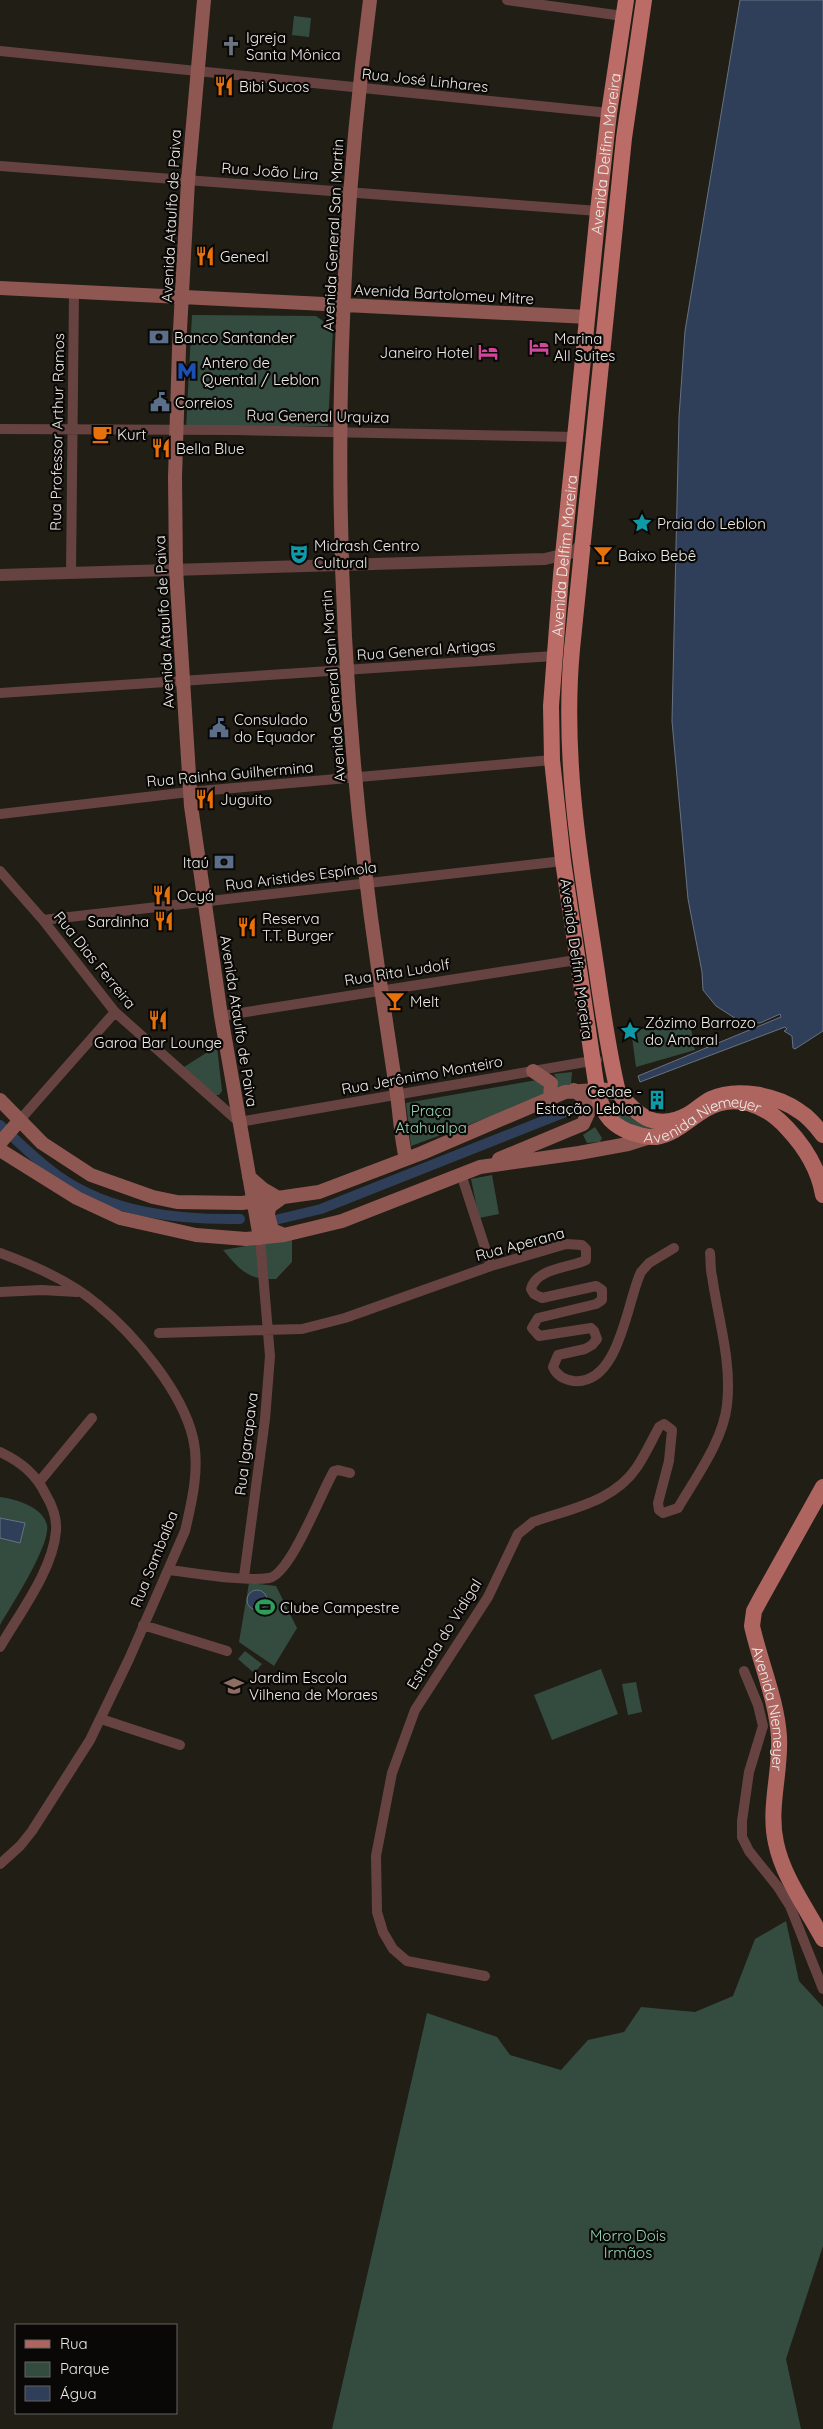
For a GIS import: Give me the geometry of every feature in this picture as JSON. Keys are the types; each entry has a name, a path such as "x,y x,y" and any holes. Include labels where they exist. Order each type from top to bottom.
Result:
{"highway":[{"name":"Avenida Delfim Moreira","path":"618,1092 610,1057 583,880 570,760 569,681 625,128 644,0"},
{"name":"Avenida Delfim Moreira","path":"597,1090 576,960 563,861 552,760 551,706 563,556 608,113 624,8"},
{"path":"588,317 595,324 590,390 597,403"}],"main road":[{"name":"Avenida Ataulfo de Paiva","path":"204,0 196,71 188,181 176,430 176,569 189,792 221,1016 260,1238"},
{"name":"Avenida General San Martin","path":"370,0 358,88 344,305 340,432 342,565 347,671 365,883 406,1159"},
{"name":"Avenida Bartolomeu Mitre","path":"0,288 588,317"},
{"path":"533,1071 552,1083 550,1098"},
{"path":"0,1100 42,1143 69,1162 117,1185 153,1197 177,1202 254,1203 319,1192 406,1159 550,1098 574,1090 618,1092"},
{"path":"0,1150 76,1198 120,1218 153,1227 215,1238 260,1238 284,1235 342,1221 583,1124 590,1111 584,1098 574,1090"},
{"name":"Avenida Delfim Moreira","path":"597,1090 603,1111"},
{"name":"Avenida Niemeyer","path":"618,1092 639,1115 654,1121 670,1122 711,1099 723,1095 738,1093 769,1098 799,1110 823,1135"},
{"name":"Avenida Niemeyer","path":"603,1111 607,1118 622,1129 650,1137 672,1131 716,1104 736,1100 756,1105 770,1112 783,1123 803,1148 817,1175 823,1195"},
{"path":"0,1143 19,1121"},
{"path":"480,1167 580,1153 628,1144 650,1137"},
{"path":"803,1148 813,1150 821,1145 823,1141"},
{"path":"249,1177 263,1189 280,1199"},
{"path":"280,1199 269,1207 268,1215 272,1230 284,1235"},
{"name":"Avenida Niemeyer","path":"823,1487 760,1598 754,1611 752,1626 777,1721 779,1739 774,1807 775,1842 786,1870 823,1938"}],"street":[{"path":"507,0 624,8"},
{"name":"Rua José Linhares","path":"0,52 608,113"},
{"name":"Rua João Lira","path":"0,166 598,211"},
{"name":"Rua Professor Arthur Ramos","path":"71,572 74,292"},
{"name":"Rua General Urquiza","path":"0,429 340,432 575,437"},
{"path":"0,575 545,559 574,552 583,543"},
{"name":"Rua General Artigas","path":"0,693 554,656"},
{"name":"Rua Rainha Guilhermina","path":"0,814 189,792 552,760"},
{"name":"Rua Aristides Espínola","path":"43,920 563,861"},
{"name":"Rua Dias Ferreira","path":"0,871 43,920 115,1012 239,1122"},
{"name":"Rua Rita Ludolf","path":"221,1016 576,960"},
{"path":"19,1121 115,1012"},
{"name":"Rua Jerônimo Monteiro","path":"239,1122 610,1057"},
{"path":"461,1174 491,1266"},
{"name":"Rua Igarapava","path":"244,1577 265,1419 270,1356 260,1238"},
{"name":"Rua Aperana","path":"158,1333 302,1329 345,1318 491,1266 566,1244 582,1245 586,1248 586,1260 543,1274 535,1279 531,1289 536,1296 542,1298 589,1286 596,1286 602,1290 602,1300 596,1304 538,1318 533,1324 534,1332 539,1336 591,1328 597,1334 592,1345 558,1355 554,1362 553,1367 556,1373 563,1378 575,1381 585,1380 596,1374 611,1356 620,1338 641,1272 649,1263 674,1248"},
{"name":"Rua Sambaíba","path":"0,1253 45,1272 80,1292 112,1318 148,1357 171,1387 186,1415 193,1439 196,1462 184,1531 169,1570 101,1719 72,1770 32,1831 20,1846 0,1864"},
{"name":"Estrada do Vidigal","path":"486,1976 407,1961 392,1949 383,1932 378,1912 376,1856 392,1773 415,1710 488,1597 518,1534 523,1528 533,1522 606,1496 624,1482 636,1468 659,1427 664,1424 672,1430 666,1478 658,1504 659,1510 663,1514 678,1508 717,1438 727,1406 728,1375 725,1344 711,1275 710,1253"},
{"path":"0,1292 42,1290 80,1292"},
{"path":"40,1481 92,1418"},
{"path":"0,1452 19,1461 40,1481 53,1507 56,1530 51,1551 39,1581 0,1647"},
{"path":"169,1570 269,1578 278,1574 293,1553 334,1471 350,1473"},
{"path":"143,1625 227,1651"},
{"path":"744,1671 758,1705 762,1726 749,1772 742,1821 742,1837 749,1851 778,1887 790,1906 823,1989"},
{"path":"101,1719 180,1745"}],"green space":[{"path":"294,16 311,18 309,37 292,35"},
{"path":"192,315 316,316 323,321 323,328 333,328 328,426 186,429"},
{"path":"688,1025 691,1028 695,1050 636,1067 631,1030"},
{"path":"217,1046 222,1091 219,1095 215,1095 181,1069"},
{"path":"572,1072 571,1084 558,1089 557,1079 554,1074"},
{"name":"Praça Atahualpa","path":"537,1080 543,1083 545,1091 541,1098 411,1146 406,1103"},
{"path":"613,1105 638,1122 659,1130 631,1126 613,1113"},
{"path":"595,1127 602,1138 600,1142 587,1143 583,1135"},
{"path":"492,1175 499,1214 479,1218 471,1179"},
{"path":"292,1238 292,1262 276,1279 258,1278 246,1273 223,1250"},
{"path":"0,1497 21,1502 35,1509 40,1513 47,1525 47,1534 37,1560 0,1625"},
{"name":"Clube Campestre","path":"249,1583 276,1586 297,1628 274,1666 239,1642"},
{"path":"245,1651 262,1664 254,1673 238,1659"},
{"path":"601,1669 618,1714 552,1740 534,1695"},
{"path":"636,1682 642,1712 628,1715 622,1684"},
{"name":"Morro Dois Irmãos","path":"786,1921 799,1981 823,2007 823,2246 786,2359 801,2429 332,2429 427,2013 497,2037 510,2055 561,2070 588,2040 624,2032 641,2007 695,2012 733,1996 755,1939"}],"water":[{"path":"740,0 823,0 823,1031 795,1049 793,1048 792,1036 784,1031 787,1029 785,1027 640,1082 638,1076 781,1017 780,1014 760,1023 741,1022 716,1006 703,990 702,972 688,899 672,721 679,417 685,331"},
{"path":"0,1518 25,1523 20,1543 0,1538"},
{"path":"253,1590 261,1590 267,1596 267,1604 261,1610 253,1610 247,1604 247,1596"}],"waterway":[{"path":"275,1220 321,1209 573,1109"},
{"path":"0,1125 50,1170 78,1188 99,1198 145,1212 169,1216 240,1219"}],"place":[{"name":"Igreja Santa Mônica","path":"231,46"},
{"name":"Bibi Sucos","path":"224,86"},
{"name":"Geneal","path":"205,256"},
{"name":"Banco Santander","path":"159,337"},
{"name":"Marina All Suites","path":"539,347"},
{"name":"Janeiro Hotel","path":"488,352"},
{"name":"Antero de Quental / Leblon","path":"187,371"},
{"name":"Correios","path":"160,402"},
{"name":"Kurt","path":"102,434"},
{"name":"Bella Blue","path":"161,448"},
{"name":"Praia do Leblon","path":"642,523"},
{"name":"Midrash Centro Cultural","path":"299,554"},
{"name":"Baixo Bebê","path":"603,555"},
{"name":"Consulado do Equador","path":"219,728"},
{"name":"Juguito","path":"205,799"},
{"name":"Itaú","path":"224,862"},
{"name":"Ocyá","path":"162,895"},
{"name":"Sardinha","path":"164,921"},
{"name":"Reserva T.T. Burger","path":"247,927"},
{"name":"Melt","path":"395,1001"},
{"name":"Garoa Bar Lounge","path":"158,1020"},
{"name":"Zózimo Barrozo do Amaral","path":"630,1031"},
{"name":"Cedae - Estação Leblon","path":"657,1100"},
{"name":"Clube Campestre","path":"265,1607"},
{"name":"Jardim Escola Vilhena de Moraes","path":"234,1686"}]}
